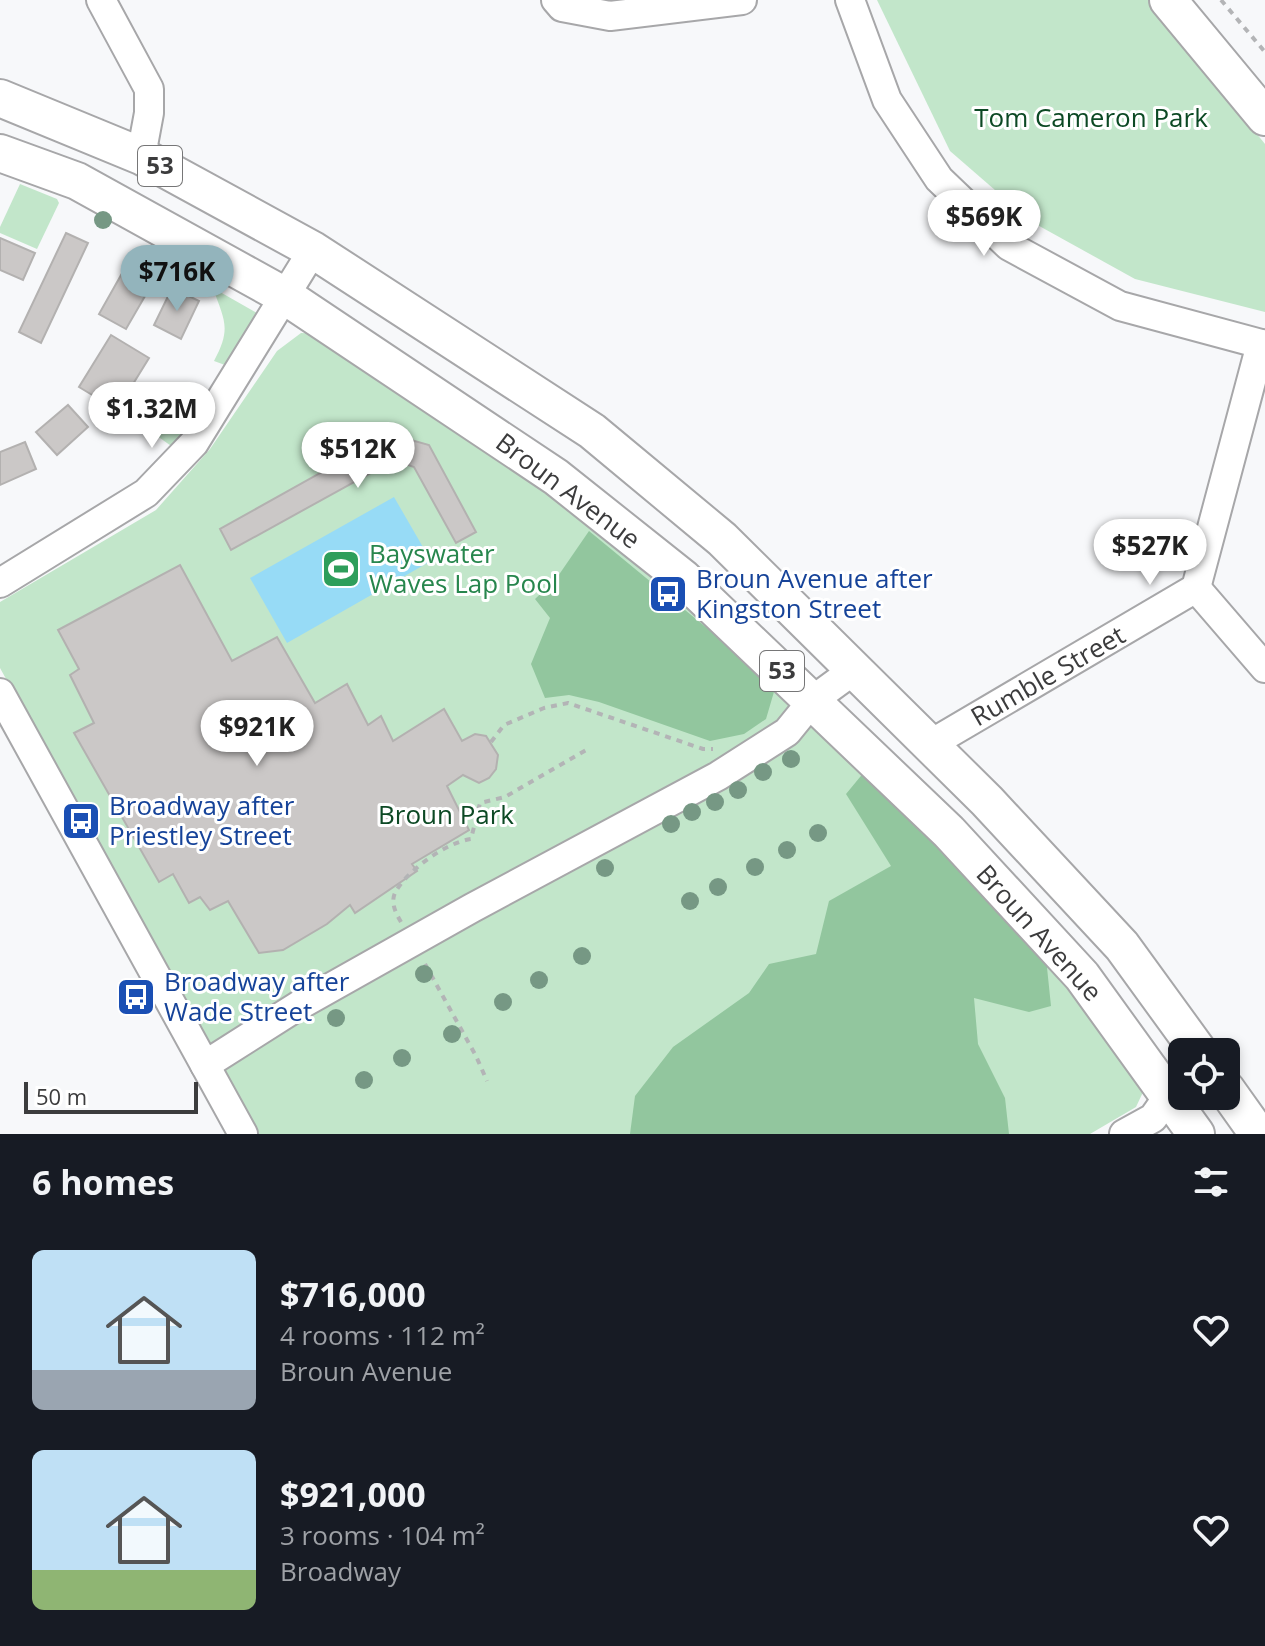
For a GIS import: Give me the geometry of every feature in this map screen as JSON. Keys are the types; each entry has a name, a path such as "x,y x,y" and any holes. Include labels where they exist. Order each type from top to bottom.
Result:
{"main road":[{"path":"1168,0 1265,117"},
{"path":"1197,0 1265,81"},
{"name":"Broun Avenue","path":"0,98 141,156 313,250 592,431 722,539 987,801 1122,946 1189,1038"},
{"name":"Broun Avenue","path":"0,153 77,181 285,296 556,477 683,578 949,832 1082,976 1168,1091"},
{"path":"1240,1109 1258,1134"},
{"name":"Broun Avenue","path":"1180,1110 1196,1134"}],"street":[{"path":"101,0 149,89 149,113 141,156"},
{"path":"556,0 562,7 610,16 742,0"},
{"path":"850,0 887,100 939,179 1009,246 1120,306 1263,344 1196,588 1265,668"},
{"path":"0,583 146,493 194,443 313,250"},
{"name":"Rumble Street","path":"929,745 1196,588"},
{"path":"205,1065 298,1006 718,776 787,732 813,700 854,670"},
{"path":"0,693 243,1134"},
{"path":"1124,1134 1153,1118 1168,1097"}],"path":[{"path":"1221,0 1265,52"},
{"path":"491,742 504,725 544,708 568,703 703,749 717,749"},
{"path":"487,1081 393,908 395,893 421,864 460,840 471,839 480,803 505,797 588,749"}],"green space":[{"name":"Tom Cameron Park","path":"877,0 1148,0 1265,144 1265,312 1135,279 1032,222 950,151"},
{"path":"20,184 57,199 59,203 37,249 0,233"},
{"path":"213,288 257,313 259,321 236,369 214,361 223,340 224,324"},
{"name":"Broun Park","path":"301,333 331,334 571,502 828,733 1086,999 1144,1090 1136,1107 1090,1134 258,1134 0,668 0,602 156,510 210,449 277,351"},
{"path":"162,396 180,397 198,419 174,448 153,433 148,419"},
{"path":"589,531 776,685 766,719 744,734 710,741 599,702 569,695 545,698 531,664 550,618 535,599 556,579"},
{"path":"865,771 1046,958 1051,1006 1029,1012 974,998 978,1044 1005,1098 1009,1134 630,1134 635,1096 673,1047 749,993 769,964 816,954 829,901 891,866 846,794"}],"water":[{"name":"Bayswater Waves Lap Pool","path":"394,497 431,561 287,643 250,578"}],"building":[{"path":"66,233 88,243 41,343 19,332"},
{"path":"0,238 35,253 23,280 0,270"},
{"path":"129,261 156,277 126,329 99,314"},
{"path":"172,288 199,301 181,339 154,325"},
{"path":"111,335 149,358 117,410 79,387"},
{"path":"68,405 88,427 57,455 36,432"},
{"path":"390,434 429,445 476,532 456,543 414,467 394,460 231,550 220,529"},
{"path":"25,442 36,469 0,485 0,452"},
{"path":"180,565 232,661 277,637 315,703 347,684 368,725 381,716 393,741 444,709 462,741 475,734 486,736 498,755 496,769 489,778 479,783 463,775 447,786 469,830 412,864 417,871 355,913 350,905 327,924 283,950 259,953 228,901 210,910 200,897 189,903 173,874 159,882 74,733 94,723 70,675 79,669 58,630"}],"place":[{"name":"Bayswater Waves Lap Pool","path":"341,569"},
{"name":"Broun Avenue after Kingston Street","path":"668,594"},
{"name":"Broadway after Priestley Street","path":"81,821"},
{"name":"Broadway after Wade Street","path":"136,997"}]}
